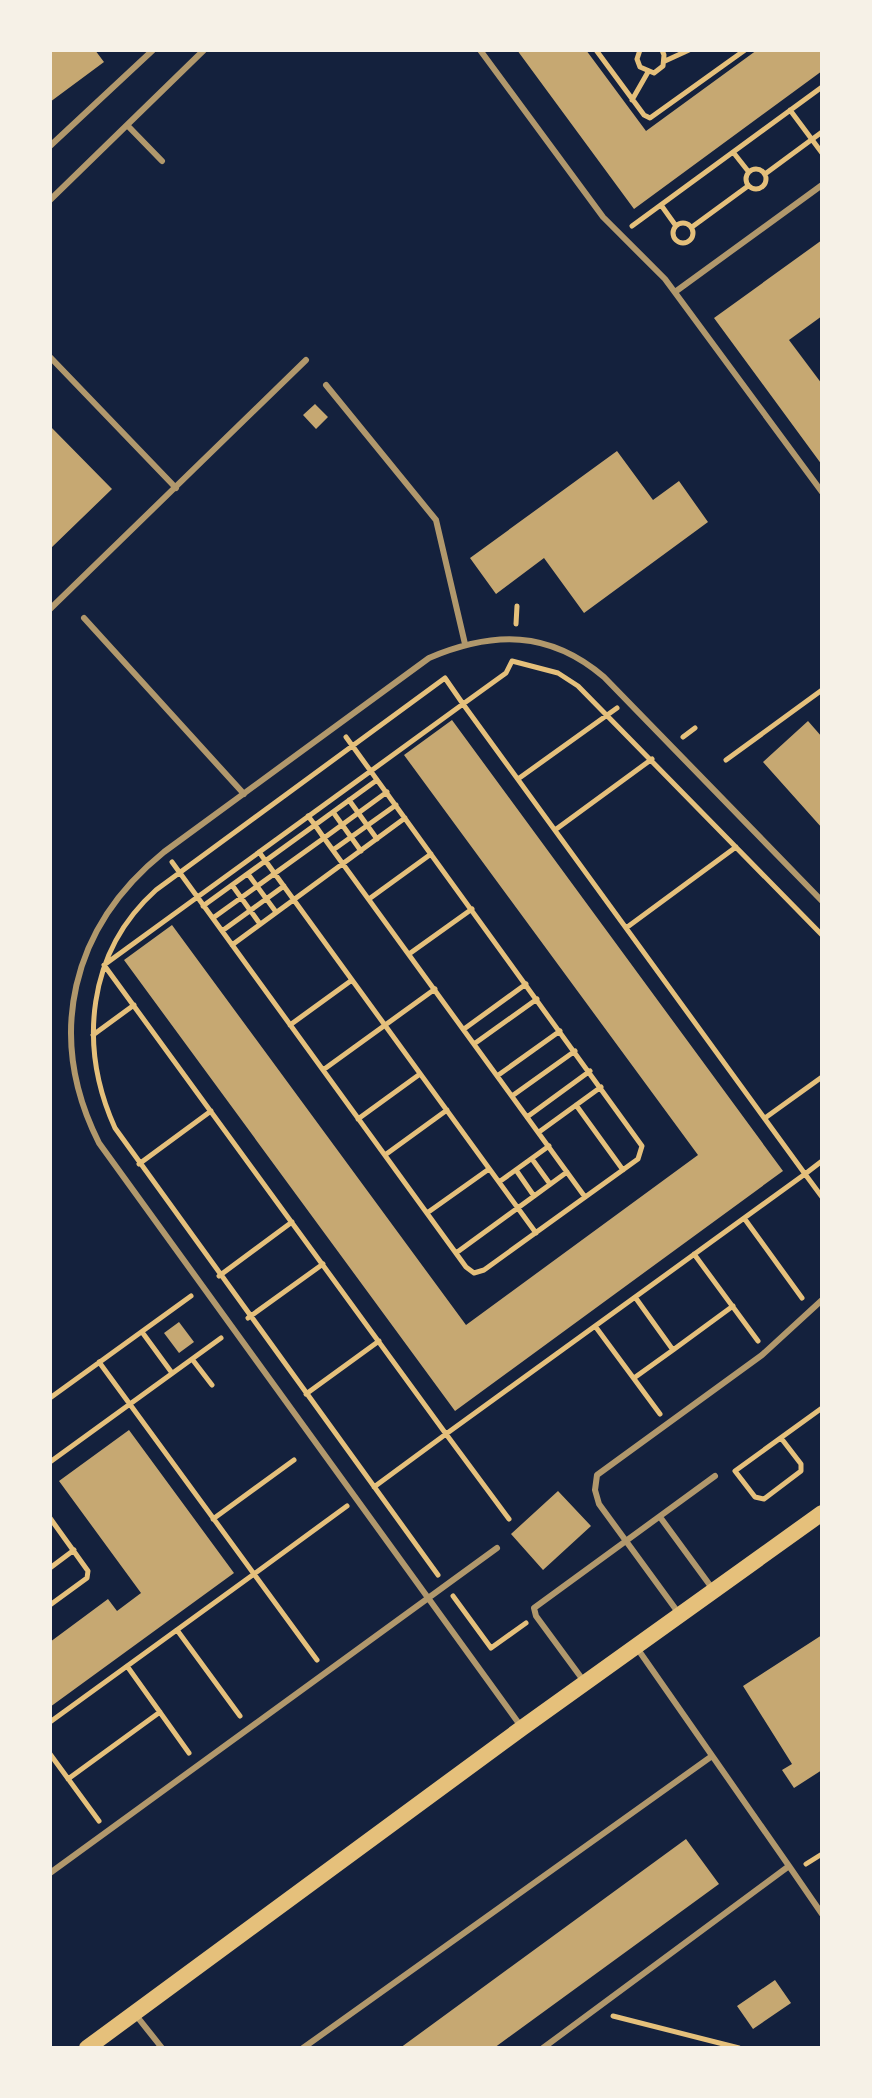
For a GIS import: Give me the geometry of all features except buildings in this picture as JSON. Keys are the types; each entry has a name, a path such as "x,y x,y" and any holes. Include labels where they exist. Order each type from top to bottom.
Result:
{"main road":[{"path":"87,2048 522,1728 822,1513"}],"lane":[{"path":"50,146 153,50"},
{"path":"50,200 204,50"},
{"path":"480,50 599,212 675,292 822,492"},
{"path":"127,125 162,161"},
{"path":"675,292 822,185"},
{"path":"50,357 176,488"},
{"path":"50,609 306,360"},
{"path":"326,385 436,520 465,644"},
{"path":"84,618 244,794"},
{"path":"522,1728 113,1164 89,1123 73,1067 71,1018 77,978 86,952 108,909 144,868 429,658 465,644 493,638 514,638 553,647 588,663 822,901"},
{"path":"680,1615 599,1504 595,1490 597,1475 766,1351 822,1300"},
{"path":"585,1683 536,1616 534,1611 537,1606 715,1476"},
{"path":"660,1517 714,1591"},
{"path":"50,1873 497,1548"},
{"path":"636,1646 822,1914"},
{"path":"303,2048 712,1756"},
{"path":"543,2048 789,1866"},
{"path":"135,2014 162,2048"}],"path":[{"path":"596,50 648,118 745,50"},
{"path":"640,50 638,63 648,72"},
{"path":"662,50 665,61"},
{"path":"632,100 648,72 659,70 665,61 682,56 689,50"},
{"path":"621,234 822,87"},
{"path":"790,110 822,153"},
{"path":"765,174 822,132"},
{"path":"733,152 748,171"},
{"path":"757,168 765,174 762,187 756,189 748,186 745,179 748,171 757,168"},
{"path":"692,227 748,186"},
{"path":"661,205 676,226"},
{"path":"676,226 684,223 692,227"},
{"path":"676,226 673,236 683,243 692,238 692,227"},
{"path":"104,965 506,673 512,661 558,673 578,686 822,935"},
{"path":"491,1648 115,1128 104,1102 97,1068 93,1008 112,944 138,906 445,678 822,1197"},
{"path":"726,760 822,690"},
{"path":"518,779 627,700"},
{"path":"555,830 695,728"},
{"path":"179,873 470,1271 479,1273 623,1170 638,1159 642,1146 353,746"},
{"path":"203,906 377,780"},
{"path":"213,918 387,792"},
{"path":"349,800 377,839"},
{"path":"333,850 396,805"},
{"path":"333,812 361,851"},
{"path":"308,816 585,1197"},
{"path":"232,945 405,818"},
{"path":"626,928 736,847"},
{"path":"259,852 536,1233"},
{"path":"369,899 431,854"},
{"path":"248,874 276,912"},
{"path":"232,885 260,924"},
{"path":"222,931 284,886"},
{"path":"409,954 472,909"},
{"path":"104,965 446,1434 822,1161"},
{"path":"290,1025 352,980"},
{"path":"464,1029 526,984"},
{"path":"323,1070 435,989"},
{"path":"474,1044 537,999"},
{"path":"93,1035 134,1005"},
{"path":"497,1076 560,1031"},
{"path":"512,1096 575,1051"},
{"path":"527,1117 590,1071"},
{"path":"358,1119 420,1074"},
{"path":"765,1118 822,1077"},
{"path":"539,1132 601,1087"},
{"path":"576,1105 623,1170"},
{"path":"385,1155 447,1110"},
{"path":"139,1164 211,1111"},
{"path":"499,1182 549,1146"},
{"path":"532,1159 550,1184"},
{"path":"427,1213 489,1169"},
{"path":"516,1170 534,1196"},
{"path":"456,1253 567,1172"},
{"path":"744,1218 811,1311"},
{"path":"50,1398 292,1222"},
{"path":"694,1254 766,1351"},
{"path":"635,1297 673,1350"},
{"path":"634,1378 733,1306"},
{"path":"595,1326 667,1424"},
{"path":"142,1332 172,1373"},
{"path":"306,1394 379,1341"},
{"path":"192,1359 212,1385"},
{"path":"50,1722 254,1574 99,1362"},
{"path":"50,1462 130,1404"},
{"path":"715,1476 735,1471 822,1408"},
{"path":"735,1471 755,1497 764,1499 801,1471 801,1464 781,1438"},
{"path":"213,1519 294,1460"},
{"path":"50,1605 87,1578 88,1571 51,1522"},
{"path":"50,1568 74,1550"},
{"path":"474,1661 536,1616"},
{"path":"177,1630 249,1728"},
{"path":"127,1666 198,1765"},
{"path":"68,1779 160,1712"},
{"path":"50,1754 107,1832"},
{"path":"593,2011 739,2048"}]}
